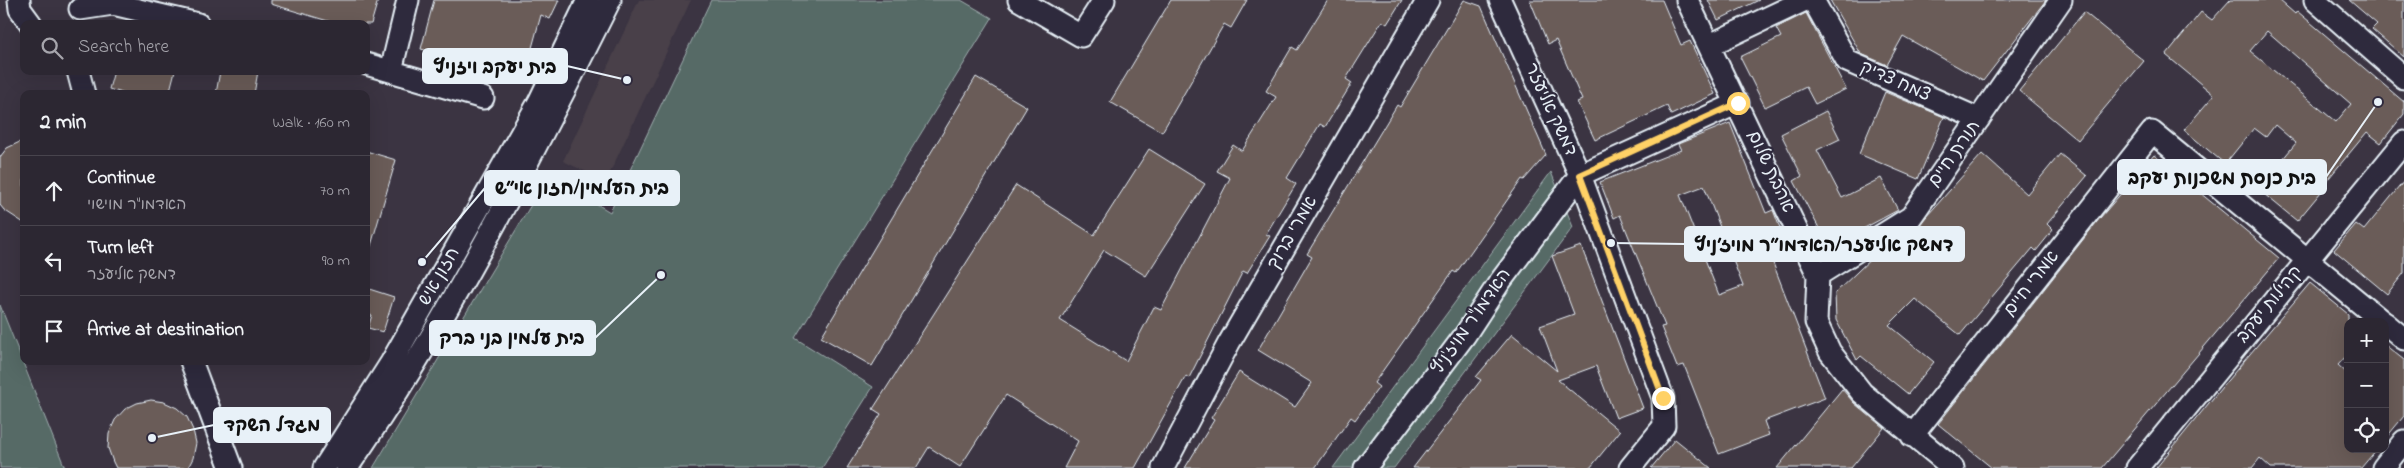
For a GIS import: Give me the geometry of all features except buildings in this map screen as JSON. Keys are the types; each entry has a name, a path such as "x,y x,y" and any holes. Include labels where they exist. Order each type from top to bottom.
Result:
{"street":[{"path":"19,0 20,9 28,20"},
{"path":"391,71 408,0"},
{"name":"חזון איש","path":"324,468 391,363 539,102 588,0"},
{"name":"חזון איש","path":"347,468 403,386 479,254 610,0"},
{"path":"1019,0 1081,36 1104,0"},
{"name":"אמרי ברוך","path":"1163,468 1229,343 1428,0"},
{"name":"דמשק אליעזר","path":"1500,0 1580,175 1663,398 1664,426 1630,468"},
{"name":"אהבת שלום","path":"1687,0 1738,103 1818,275 1816,322 1830,352 1862,393 1953,468"},
{"path":"1710,45 1805,0"},
{"name":"צמח צדיק","path":"1813,0 1847,61 1979,119"},
{"name":"תורת חיים","path":"1818,275 1911,217 2061,0"},
{"path":"2315,0 2404,78"},
{"path":"76,15 113,4 181,20"},
{"path":"370,65 483,98"},
{"path":"79,75 83,90"},
{"path":"1580,175 1738,103"},
{"name":"אמרי חיים","path":"1912,436 2152,132 2308,260"},
{"name":"קהילות יעקב","path":"2136,468 2404,142"},
{"name":"האדמו\"ר מויז'ניץ","path":"1365,468 1465,335 1499,283 1580,175"},
{"path":"2308,260 2378,318"},
{"path":"2389,327 2404,339"},
{"path":"192,365 231,468"},
{"path":"2382,468 2404,441"}],"shaded area":[{"path":"639,0 691,0 606,181 563,161"}],"green space":[{"path":"711,0 961,0 992,18 795,338 873,387 822,468 373,468 549,175 610,212"},
{"path":"1551,172 1573,227 1394,468 1333,468"},
{"path":"0,305 20,355 20,365 24,365 65,468 0,468"}],"place":[{"name":"בית יעקב ויזניץ","path":"627,80"},
{"name":"בית כנסת משכנות יעקב","path":"2378,102"},
{"name":"דמשק אליעזר/האדמו״ר מויז׳ניץ","path":"1611,243"},
{"name":"בית העלמין/חזון אי״ש","path":"422,262"},
{"name":"בית עלמין בני ברק","path":"661,275"},
{"name":"מגדל השקד","path":"152,438"}],"route":[{"path":"1663,398 1580,175 1738,103"}]}
